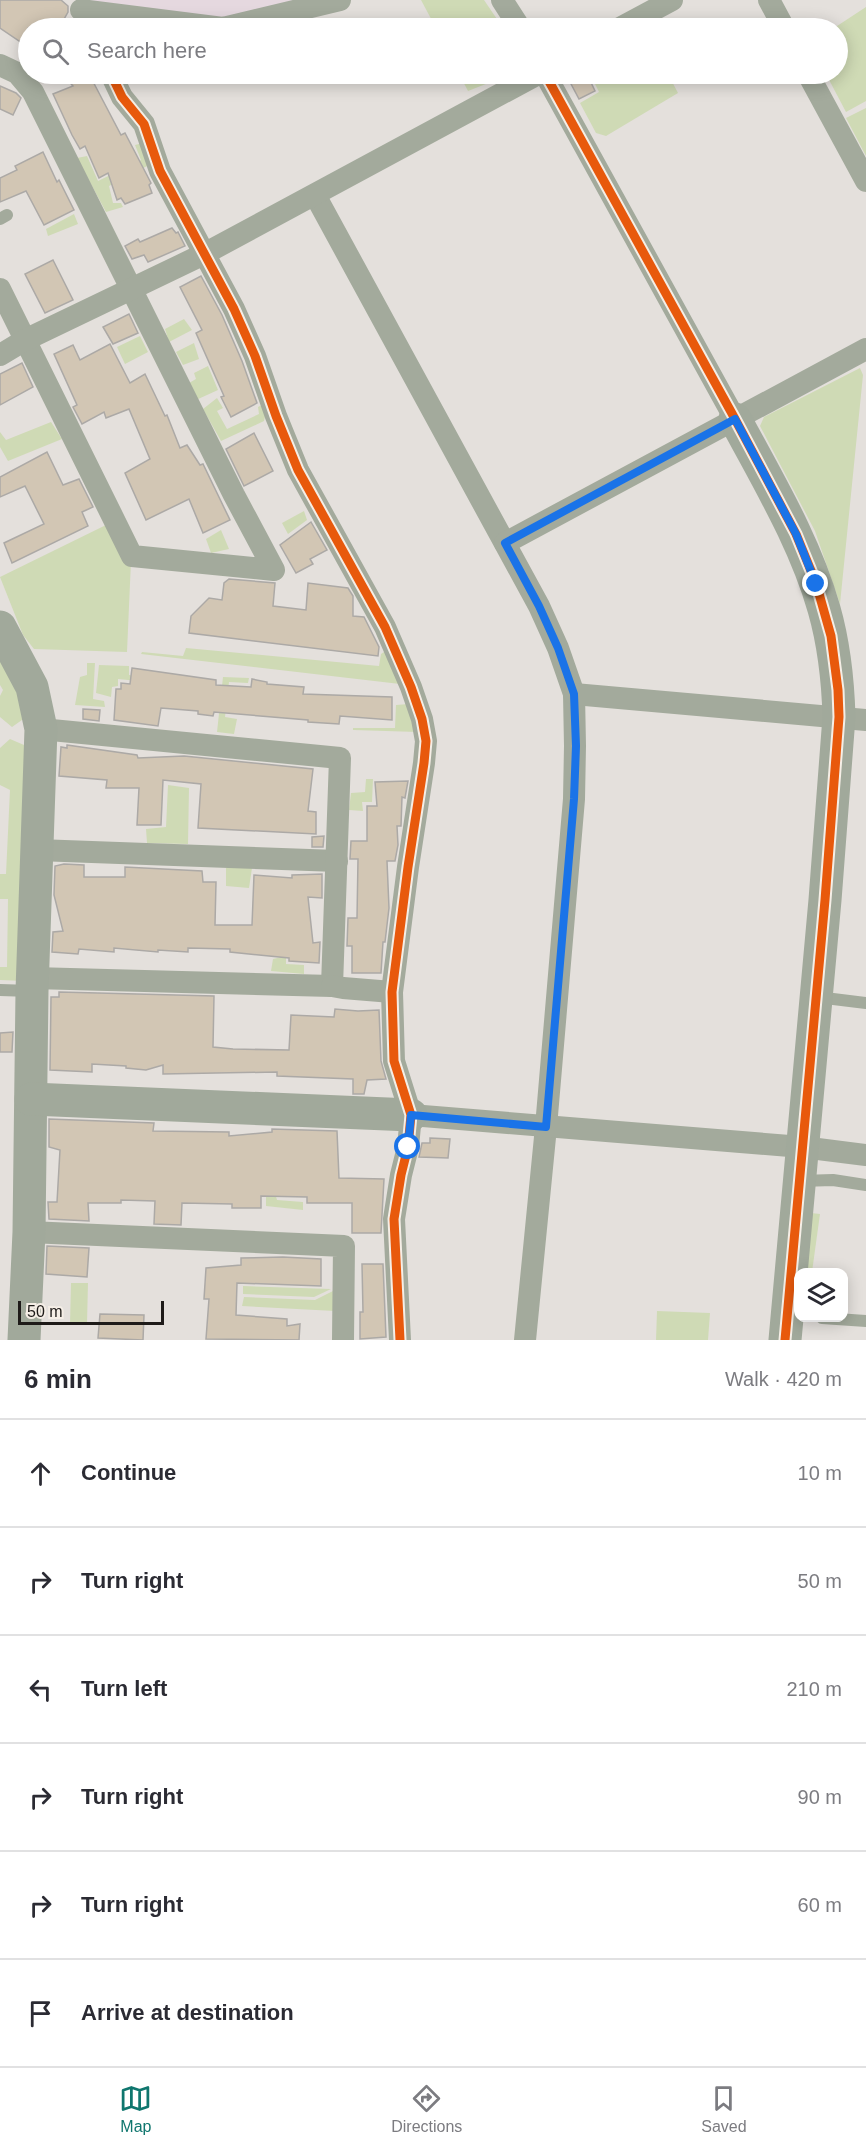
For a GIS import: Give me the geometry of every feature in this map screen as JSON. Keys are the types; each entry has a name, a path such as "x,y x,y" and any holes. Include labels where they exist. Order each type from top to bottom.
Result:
{"street":[{"path":"265,18 340,0"},
{"path":"502,0 514,18"},
{"path":"639,18 672,0"},
{"path":"769,0 779,18"},
{"path":"81,13 128,18"},
{"path":"0,65 18,74"},
{"path":"0,289 132,556 274,570 33,92 26,84"},
{"path":"116,84 122,97 144,124 160,171 234,309 255,356 298,470 385,627 422,719 426,741 424,763 392,992 394,1061 411,1115 408,1147 394,1219 400,1340"},
{"path":"0,355 25,340 204,254 520,84"},
{"path":"551,84 796,534 816,584 831,636 836,672 853,718 816,997 799,1181 790,1323"},
{"path":"813,84 866,181"},
{"path":"315,195 539,606 558,648 574,694 576,746 574,799 525,1340"},
{"path":"505,543 866,349"},
{"path":"0,627 32,687 41,729 37,850 22,987 31,1099 29,1232 24,1340"},
{"path":"574,694 853,718"},
{"path":"41,729 340,758 332,986"},
{"path":"37,850 337,861"},
{"path":"22,987 332,986 392,992"},
{"path":"31,1099 411,1115 802,1147 866,1155"},
{"path":"29,1232 344,1246 343,1340"}],"lane":[{"path":"816,997 866,1003"},
{"path":"799,1181 833,1180 866,1185"},
{"path":"848,1320 866,1322"}],"shaded area":[{"path":"85,0 322,0 276,18 216,18"}],"green space":[{"path":"421,0 484,0 496,18 431,18"},
{"path":"866,7 866,101 846,112 831,84 848,84 848,19"},
{"path":"464,84 486,84 468,91"},
{"path":"595,84 673,84 678,93 606,136 596,133 580,103 599,92"},
{"path":"866,108 866,156 846,118"},
{"path":"143,143 151,164 109,186 113,203 121,203 123,207 106,212 77,158 87,156 98,181 141,160 135,145"},
{"path":"74,214 78,224 48,236 46,229"},
{"path":"184,319 192,330 169,342 165,329"},
{"path":"140,336 148,352 125,364 117,347"},
{"path":"194,343 199,359 183,365 176,352"},
{"path":"208,366 218,390 196,400 189,383 196,379 194,373"},
{"path":"860,368 863,375 840,604 815,531 760,426 764,417"},
{"path":"217,398 223,408 217,411 227,429 259,414 258,407 262,405 266,412 264,421 221,441 203,409"},
{"path":"51,422 62,439 8,461 0,447 0,432 6,440"},
{"path":"304,511 307,520 288,534 282,523"},
{"path":"108,524 131,561 127,652 34,649 23,635 0,577"},
{"path":"221,530 229,549 211,553 206,539"},
{"path":"186,648 379,666 381,654 387,650 400,684 141,654 142,652 183,656"},
{"path":"0,659 29,715 12,727 0,717 0,696 3,690 0,685"},
{"path":"87,663 95,663 93,699 104,701 105,707 75,705 80,677 87,675"},
{"path":"99,665 129,666 129,675 139,676 138,681 118,679 118,686 112,687 111,697 96,693"},
{"path":"223,677 249,678 248,683 229,682 225,717 237,719 234,734 217,732"},
{"path":"409,704 418,732 353,730 353,728 395,728 396,705"},
{"path":"10,739 31,748 24,981 0,980 0,967 7,967 8,899 0,899 0,874 6,874 10,790 0,785 0,748"},
{"path":"366,779 373,779 372,802 362,802 363,811 349,810 351,793 365,792"},
{"path":"168,785 189,788 188,844 147,843 146,829 166,827"},
{"path":"226,867 252,868 249,888 226,886"},
{"path":"286,956 286,964 304,965 304,974 271,971 273,959"},
{"path":"275,1193 277,1200 303,1202 303,1210 266,1206 266,1194"},
{"path":"811,1213 820,1214 813,1268 805,1268"},
{"path":"71,1283 88,1283 87,1324 70,1324"},
{"path":"243,1286 331,1289 314,1297 243,1294"},
{"path":"333,1291 335,1311 242,1306 244,1297 315,1300"},
{"path":"657,1311 710,1313 708,1340 656,1340"}],"building":[{"path":"0,0 61,0 68,6 65,18 18,18 18,40 0,28"},
{"path":"71,84 94,84 121,135 125,133 151,183 149,185 152,193 125,204 121,198 117,200 108,173 99,178 85,146 80,149 53,94 73,86"},
{"path":"571,84 592,84 595,91 579,99"},
{"path":"0,86 16,93 21,98 13,115 0,109"},
{"path":"43,152 74,210 44,225 26,191 0,202 0,178 17,170 15,166"},
{"path":"172,228 176,233 178,232 185,246 148,262 144,255 132,259 125,246 138,239 140,242"},
{"path":"53,260 73,300 45,313 25,274"},
{"path":"201,276 222,315 257,403 231,417 196,333 202,330 180,287"},
{"path":"129,314 138,333 113,344 103,327"},
{"path":"110,344 130,383 145,374 165,416 167,415 180,448 187,445 200,465 203,464 230,520 203,533 189,499 146,520 125,473 150,459 129,409 106,418 104,412 82,424 73,407 77,405 54,354 73,345 80,360"},
{"path":"22,363 33,387 0,405 0,374"},
{"path":"254,433 273,471 244,486 226,449"},
{"path":"47,452 63,485 79,479 93,507 82,512 88,526 12,563 4,543 44,524 25,486 0,497 0,477"},
{"path":"311,522 327,550 310,559 313,564 296,573 280,545"},
{"path":"229,579 275,583 273,606 306,610 308,583 348,588 353,596 353,616 364,617 379,647 378,656 189,633 191,616 209,598 222,600 224,583"},
{"path":"132,668 216,680 216,685 251,687 252,679 267,682 267,684 304,687 303,694 392,697 392,720 340,716 339,724 214,712 213,716 198,714 198,711 161,708 158,726 114,720 116,689 121,689 121,683 130,684"},
{"path":"83,709 100,710 99,721 83,719"},
{"path":"67,745 137,755 138,758 184,756 313,769 308,811 316,812 316,834 198,828 201,784 163,780 161,825 137,825 139,788 106,788 107,780 59,776 61,747 67,748"},
{"path":"408,781 405,798 402,797 401,826 397,826 398,845 395,861 387,861 389,908 385,942 383,942 381,973 352,973 352,946 347,946 348,918 357,918 358,859 350,859 351,841 367,841 367,806 377,806 375,782"},
{"path":"324,836 323,847 312,847 312,837"},
{"path":"84,865 84,877 125,877 125,867 202,871 203,882 216,882 215,925 252,925 254,875 292,878 292,875 322,874 322,898 308,897 313,943 320,942 319,963 230,952 230,949 188,948 188,952 158,950 158,952 114,948 114,952 79,949 78,954 52,952 53,932 63,931 54,895 55,866"},
{"path":"59,992 214,996 213,1047 233,1049 289,1050 291,1015 334,1017 335,1009 379,1010 381,1061 386,1079 367,1080 364,1094 353,1094 353,1079 277,1076 277,1072 163,1074 163,1065 146,1070 92,1064 92,1072 50,1070 51,997 59,997"},
{"path":"13,1032 12,1052 0,1052 0,1033"},
{"path":"49,1119 154,1123 153,1131 229,1132 229,1136 272,1132 272,1129 337,1131 339,1178 384,1179 381,1233 352,1233 352,1203 307,1203 307,1197 261,1196 261,1208 232,1208 232,1204 182,1203 181,1225 154,1224 155,1201 121,1200 121,1203 88,1203 89,1221 49,1219 48,1202 57,1202 60,1150 49,1147"},
{"path":"430,1138 450,1139 448,1158 419,1157 422,1143 430,1143"},
{"path":"47,1246 89,1248 87,1277 46,1274"},
{"path":"241,1258 321,1259 321,1286 237,1283 236,1315 287,1319 287,1326 300,1324 299,1340 206,1339 209,1299 204,1299 206,1268 241,1265"},
{"path":"362,1264 383,1264 386,1337 360,1339 360,1312 363,1312"},
{"path":"100,1314 144,1315 143,1340 98,1338"}],"cycle path":[{"path":"116,84 122,97 144,124 160,171 234,309 255,356 298,470 385,627 422,719 426,741 424,763 392,992 394,1061 411,1115 408,1147 394,1219 400,1340"},
{"path":"551,84 796,534 816,583 831,636 839,717 825,900 785,1340"}],"route":[{"path":"408,1147 411,1115 546,1127 574,799 576,746 574,694 558,648 539,606 505,543 735,419 796,534 816,584"}]}
